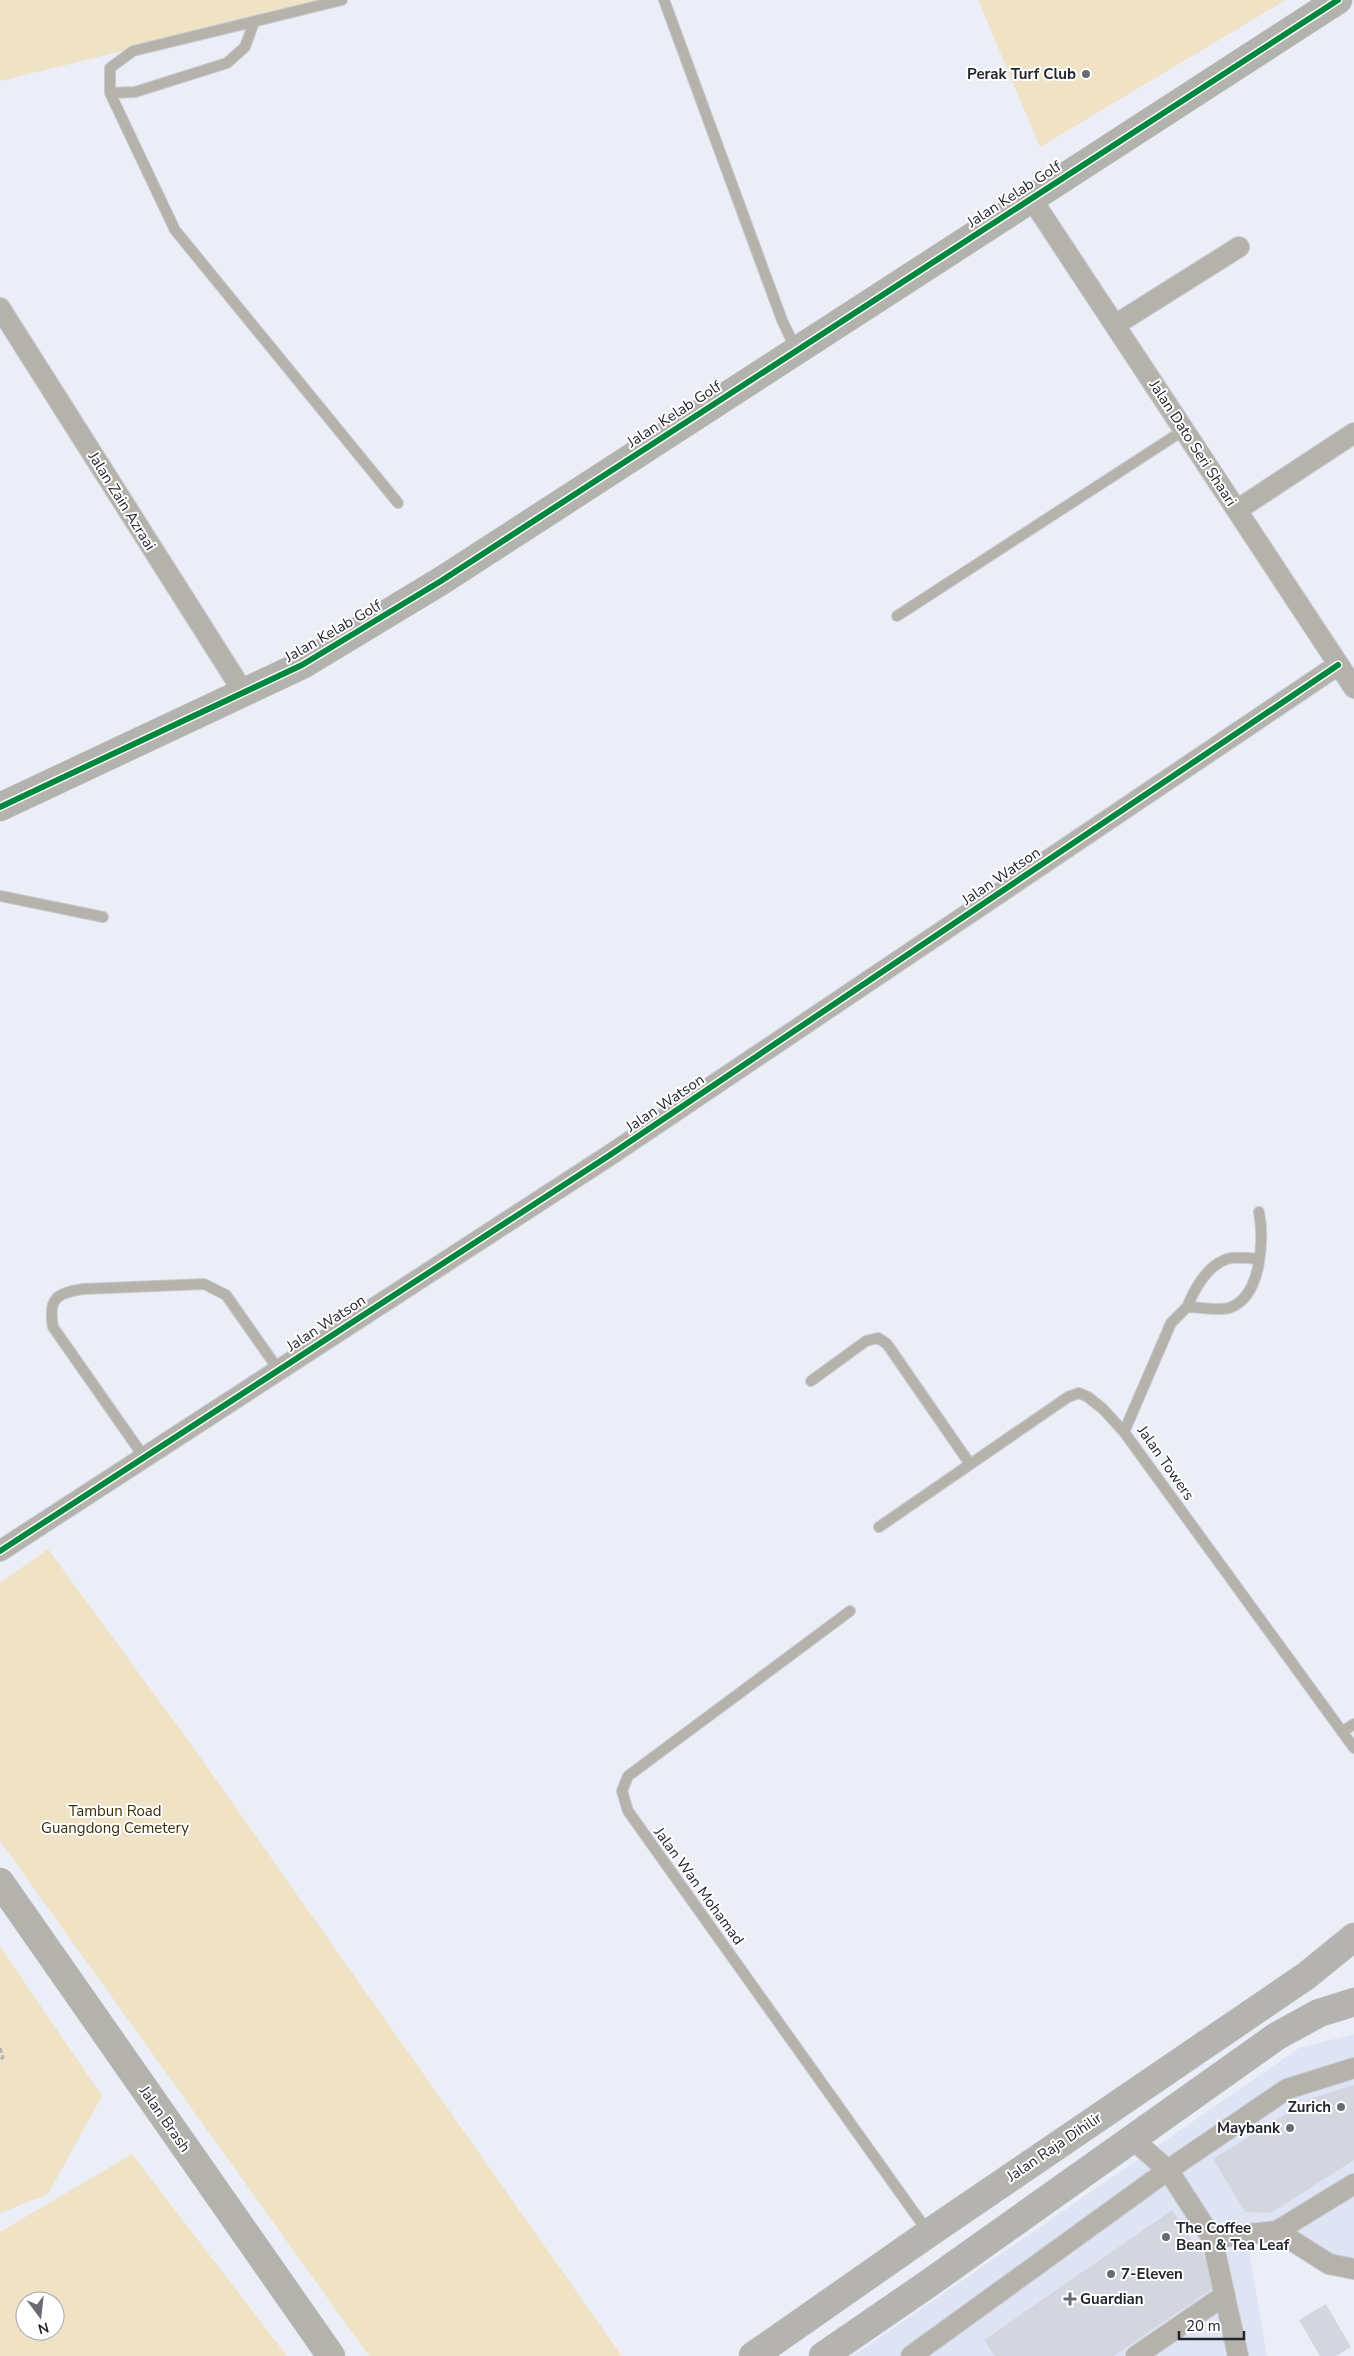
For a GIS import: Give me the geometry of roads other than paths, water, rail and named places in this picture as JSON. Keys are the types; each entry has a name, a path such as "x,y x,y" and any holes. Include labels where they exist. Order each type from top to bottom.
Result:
{"main road":[{"name":"Jalan Raja Dihilir","path":"753,2356 929,2232 1306,1976 1354,1937"},
{"path":"823,2356 1277,2036 1319,2013 1354,2002"}],"street":[{"name":"Jalan Kelab Golf","path":"0,807 244,694 302,665 441,581 1338,0"},
{"name":"Jalan Dato Seri Shaari","path":"1031,198 1354,688"},
{"path":"1115,326 1239,247"},
{"name":"Jalan Zain Azraai","path":"0,308 244,694"},
{"path":"1237,510 1354,434"},
{"name":"Jalan Watson","path":"0,1551 610,1155 1338,665"},
{"name":"Jalan Brash","path":"0,1882 331,2356"},
{"path":"911,2356 1168,2170 1287,2088 1354,2068"},
{"path":"1132,2139 1168,2170 1212,2238 1238,2356"},
{"path":"1212,2238 1277,2231 1354,2184"},
{"path":"1277,2231 1329,2264 1354,2269"},
{"path":"1136,2356 1225,2295"}],"lane":[{"path":"342,0 133,51 110,68 110,92 175,230 398,503"},
{"path":"664,0 782,320 796,350"},
{"path":"110,92 136,92 227,64 245,47 254,22"},
{"path":"897,616 1184,430"},
{"path":"0,896 103,917"},
{"path":"1186,1307 1227,1309 1240,1303 1252,1287 1259,1259 1262,1231 1259,1212"},
{"name":"Jalan Towers","path":"1259,1259 1232,1258 1222,1260 1210,1268 1186,1307 1171,1323 1124,1432 1354,1748"},
{"path":"144,1457 52,1327 50,1314 52,1304 58,1296 68,1291 83,1289 204,1284 226,1295 278,1369"},
{"path":"811,1381 866,1341 878,1338 887,1344 970,1464"},
{"path":"879,1527 1068,1397 1079,1393 1103,1409 1124,1432"},
{"name":"Jalan Wan Mohamad","path":"850,1611 628,1776 622,1791 628,1811 929,2232"},
{"path":"1342,1732 1354,1724"}],"place":[{"name":"Perak Turf Club","path":"1086,74"},
{"name":"Zurich","path":"1341,2107"},
{"name":"Maybank","path":"1290,2128"},
{"name":"The Coffee Bean & Tea Leaf","path":"1166,2237"},
{"name":"7-Eleven","path":"1111,2274"},
{"name":"Guardian","path":"1070,2299"}],"park label":[{"name":"Tambun Road Guangdong Cemetery","path":"115,1820"}]}
